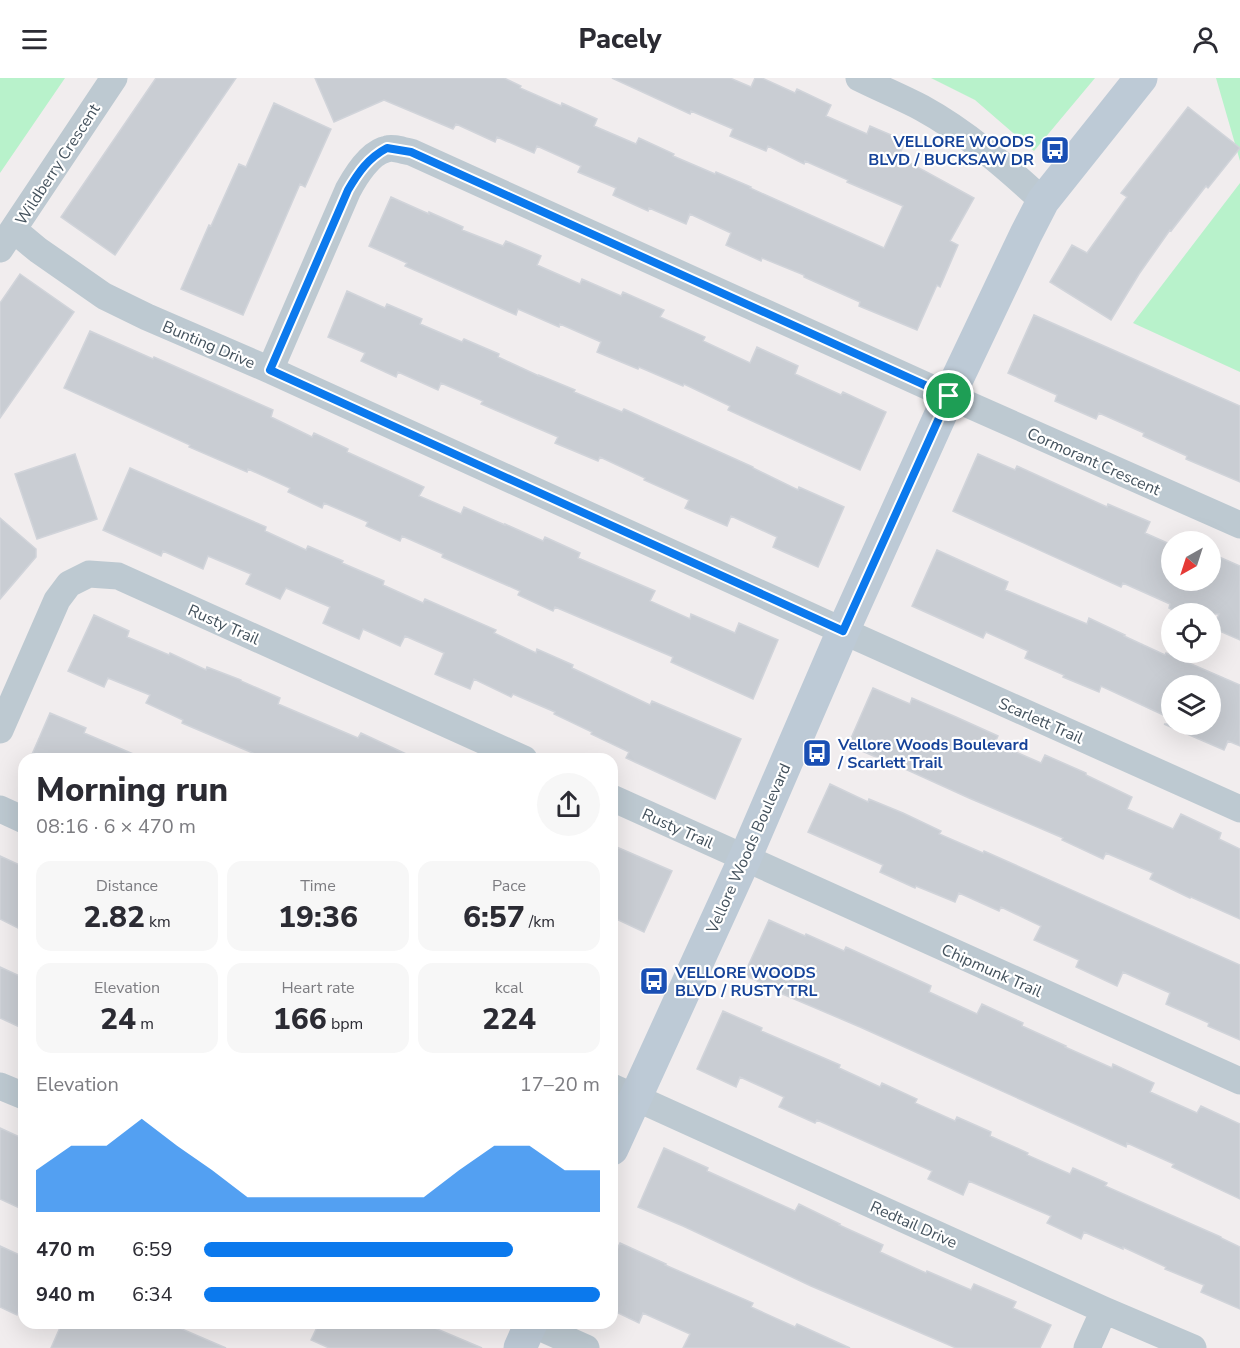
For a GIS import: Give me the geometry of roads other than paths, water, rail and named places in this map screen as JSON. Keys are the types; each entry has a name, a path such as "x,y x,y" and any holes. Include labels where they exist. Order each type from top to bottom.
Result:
{"street":[{"name":"Wildberry Crescent","path":"7,239 114,78"},
{"path":"859,78 922,108 959,131 1017,177 1042,201"},
{"name":"Vellore Woods Boulevard","path":"618,1121 624,1093 745,858 843,631 949,396 1042,201 1142,78"},
{"name":"Cormorant Crescent","path":"270,370 348,190 358,172 376,154 387,148 411,152 1240,525"},
{"name":"Bunting Drive","path":"7,239 38,250 104,296 147,317 270,370 843,631"},
{"name":"Rusty Trail","path":"0,730 57,600 69,584 89,574 118,576 511,753"},
{"name":"Scarlett Trail","path":"843,631 1240,809"},
{"name":"Rusty Trail","path":"618,801 745,858"},
{"path":"0,809 18,817"},
{"name":"Chipmunk Trail","path":"745,858 1240,1081"},
{"path":"0,1086 18,1094"},
{"name":"Redtail Drive","path":"624,1093 1193,1348"},
{"path":"1087,1348 1104,1310"},
{"path":"520,1348 528,1329"},
{"path":"544,1329 586,1348"}],"place":[{"name":"VELLORE WOODS BLVD / BUCKSAW DR","path":"1055,150"},
{"name":"Vellore Woods Boulevard / Scarlett Trail","path":"817,753"},
{"name":"VELLORE WOODS BLVD / RUSTY TRL","path":"654,981"}]}
